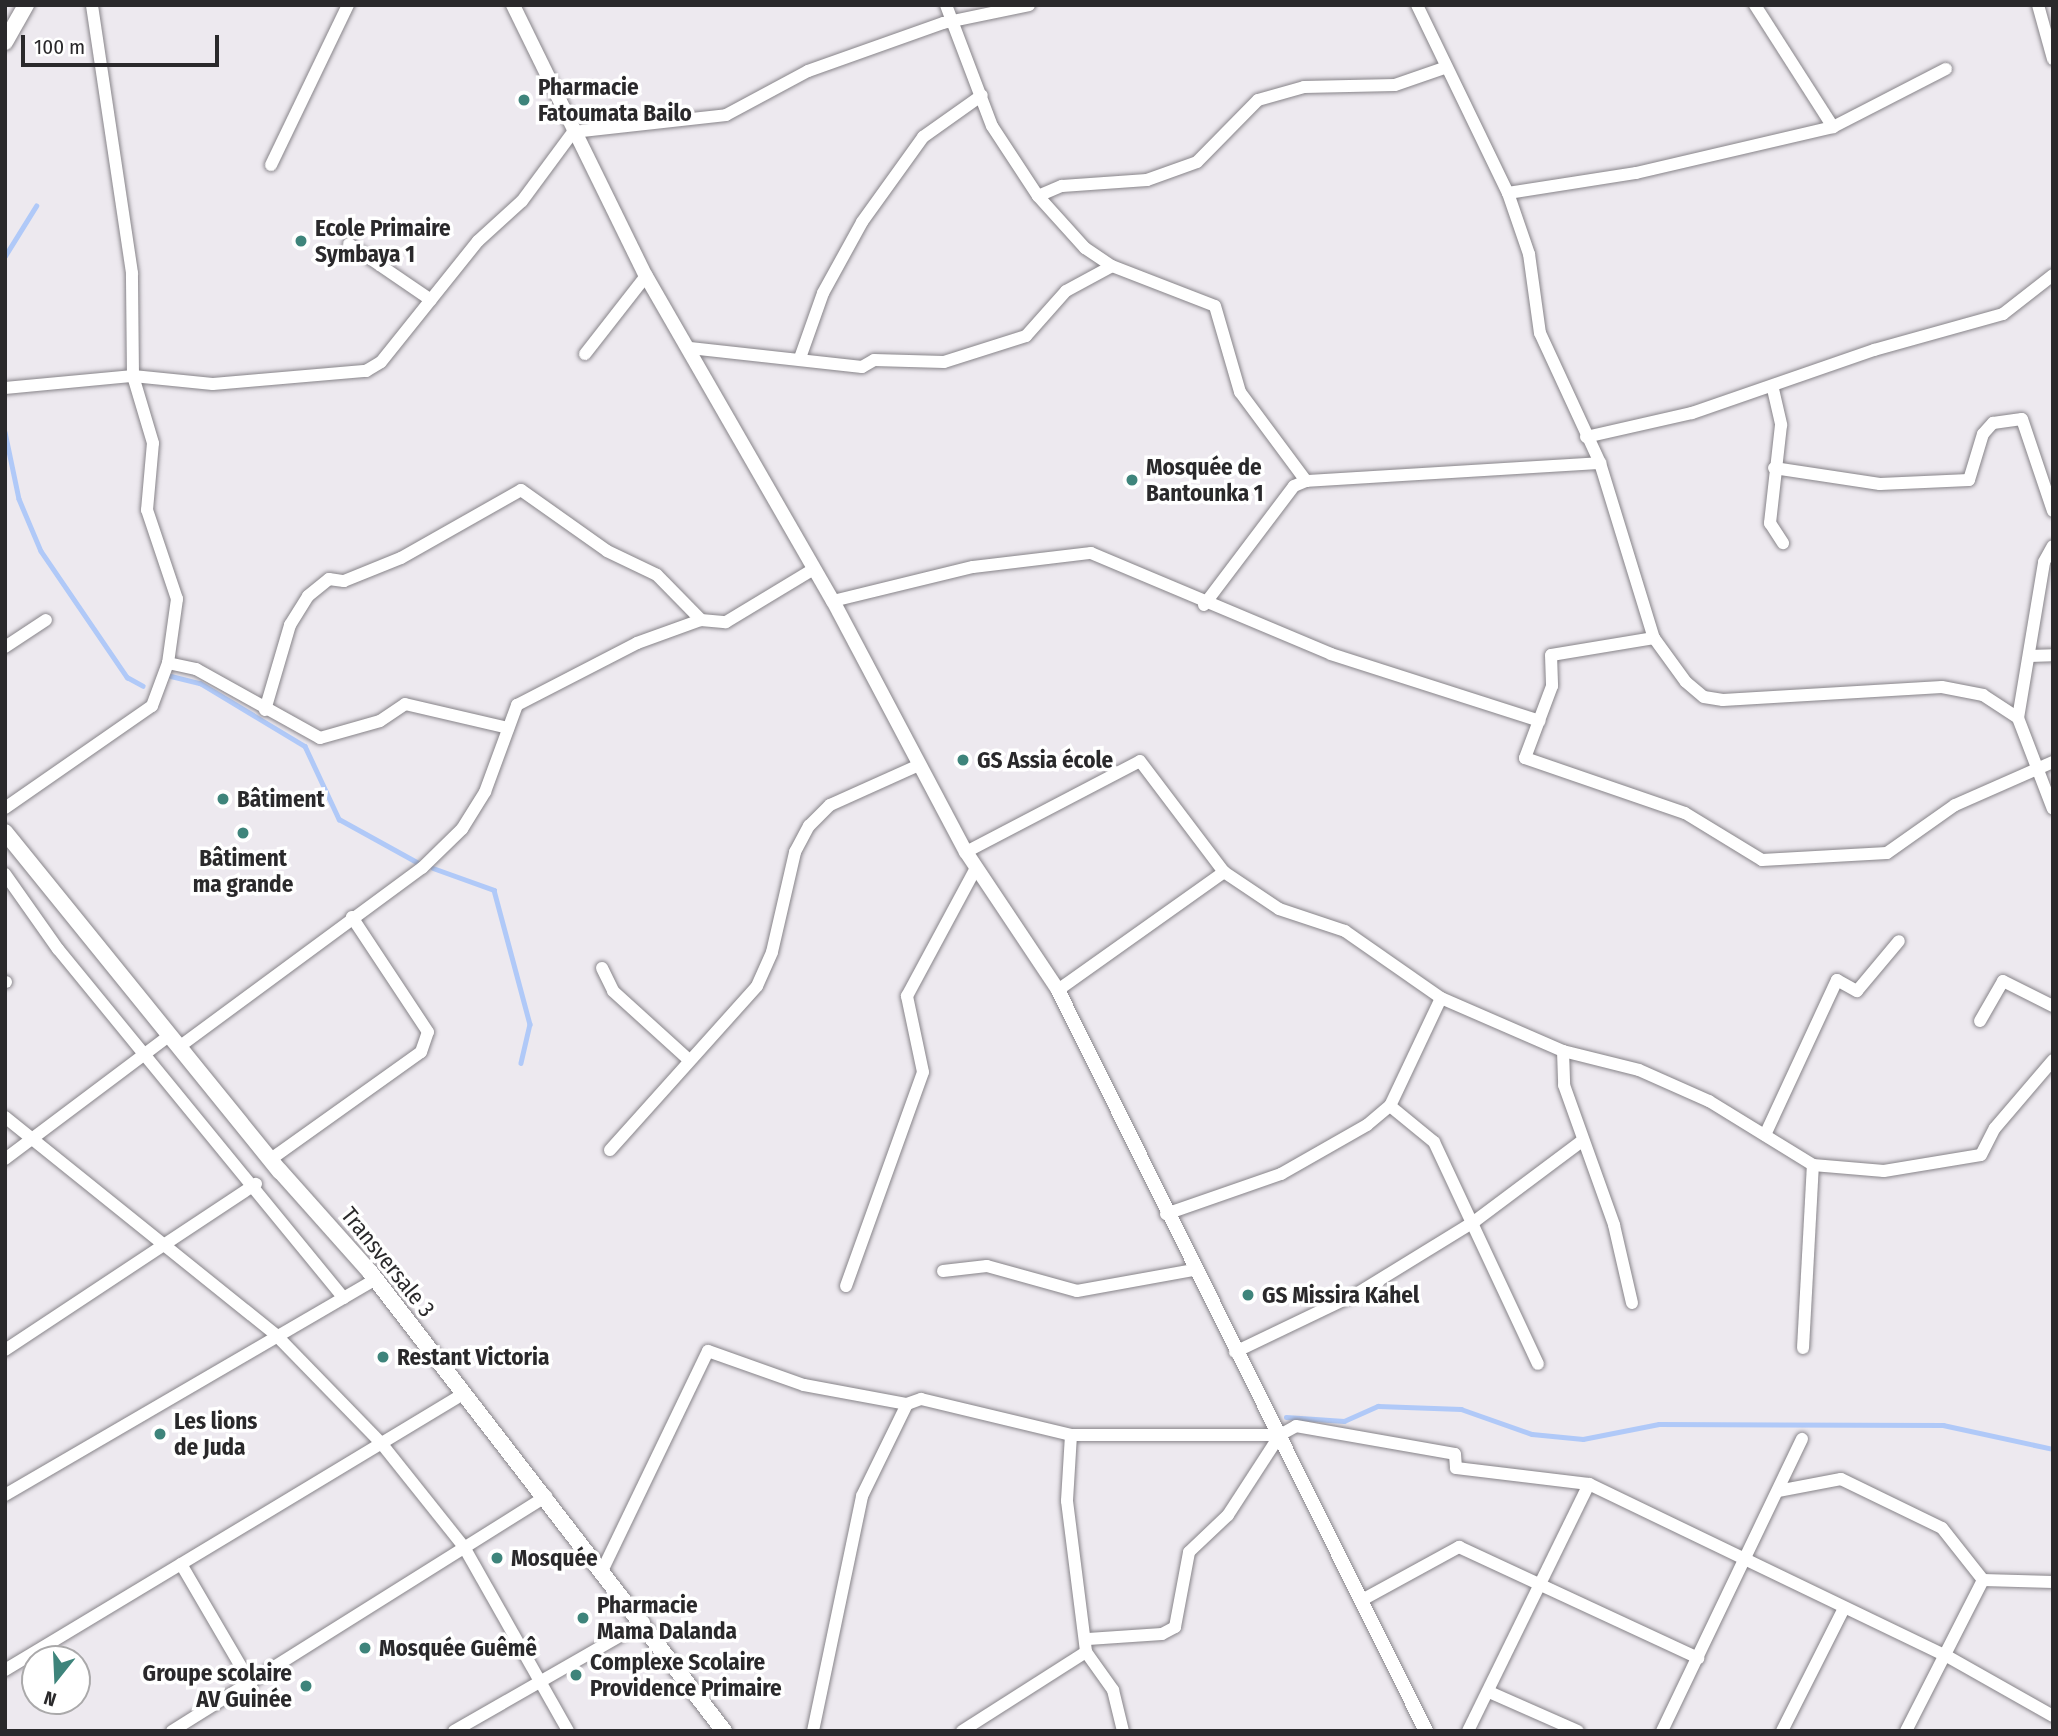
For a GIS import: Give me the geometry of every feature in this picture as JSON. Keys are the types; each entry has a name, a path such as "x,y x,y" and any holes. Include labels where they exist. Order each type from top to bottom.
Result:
{"main road":[{"path":"5,42 26,5"},
{"name":"Transversale 3","path":"5,832 271,1159 376,1279 463,1394 644,1622 724,1731"}],"street":[{"path":"5,808 152,706 168,663 177,599 147,510 153,443 133,376 132,273 92,5"},
{"path":"271,165 348,5"},
{"path":"513,5 646,276 690,348 833,601 966,852 1058,990 1166,1214 1363,1600 1426,1731"},
{"path":"946,5 957,22 992,126 1038,196 1085,248 1112,266 1215,306 1240,392 1306,481"},
{"path":"5,388 133,376 213,384 366,371 381,362 478,241 522,201 573,132 726,115 808,71 957,22 1029,5"},
{"path":"1417,5 1444,68 1508,193 1529,254 1539,333 1600,463 1654,638 1686,682 1712,699 1942,687 1983,695 2018,718"},
{"path":"1755,5 1833,127"},
{"path":"2038,5 2046,19 2053,59"},
{"path":"1038,196 1062,186 1147,180 1197,162 1258,100 1304,87 1395,85 1444,68"},
{"path":"1508,193 1636,173 1833,127 1946,68"},
{"path":"800,358 822,293 862,222 923,137 982,95"},
{"path":"349,244 431,300"},
{"path":"690,348 800,358 862,367 874,360 944,362 1026,336 1066,291 1112,266"},
{"path":"1586,437 1773,389 1874,350 2003,314 2053,275"},
{"path":"585,355 646,276"},
{"path":"1773,389 1781,425 1774,468 1770,523 1783,543"},
{"path":"1774,468 1880,484 1969,480 1983,434 1993,423 2022,419 2053,511"},
{"path":"1204,605 1294,486 1306,481 1600,463"},
{"path":"265,710 290,625 308,596 329,579 344,581 401,558 521,490 607,551 657,575 701,620"},
{"path":"2053,546 2044,562 2018,718 2053,809"},
{"path":"833,601 973,567 1091,553 1204,605 1540,721"},
{"path":"5,1159 148,1052 174,1041 422,868 462,829 517,705 638,643 701,620 726,622 814,569"},
{"path":"5,647 46,620"},
{"path":"1654,638 1551,655 1552,686 1525,758 1685,813 1762,860 1887,853 1955,805 2053,762"},
{"path":"2029,656 2053,656"},
{"path":"168,663 197,670 265,710 320,738 380,721 405,704 508,728"},
{"path":"966,852 1140,761 1224,872 1279,909 1345,931 1441,998 1563,1051 1639,1070 1765,1135 1813,1165 1884,1171 1981,1155 1995,1128 2053,1060"},
{"path":"610,1150 757,986 772,952 795,852 809,826 830,805 919,765"},
{"path":"846,1286 849,1262 923,1072 907,996 976,868"},
{"path":"1058,990 1224,872"},
{"path":"5,874 58,949 148,1052 256,1184 344,1298"},
{"path":"271,1159 421,1052 428,1032 352,917"},
{"path":"1765,1135 1837,980 1857,991 1899,941"},
{"path":"602,968 613,991 689,1060"},
{"path":"1980,1021 2003,981 2053,1006"},
{"path":"1166,1214 1281,1174 1390,1106 1441,998"},
{"path":"1563,1051 1564,1085 1614,1225 1632,1303"},
{"path":"1390,1106 1434,1142 1475,1221 1538,1364"},
{"path":"5,1117 34,1137 277,1336 381,1443 464,1547 537,1681 568,1731"},
{"path":"1236,1352 1359,1293 1475,1221 1582,1141"},
{"path":"1803,1348 1813,1165"},
{"path":"5,1350 256,1184"},
{"path":"943,1271 987,1266 1077,1291 1194,1270"},
{"path":"5,1495 376,1279"},
{"path":"603,1569 708,1352 804,1385 907,1404 921,1399 1071,1435 1280,1435"},
{"path":"5,1670 463,1394"},
{"path":"813,1731 862,1496 907,1404"},
{"path":"962,1731 1087,1645 1162,1634 1175,1627 1189,1552 1228,1516 1280,1435 1296,1426 1400,1440 1455,1454 1456,1468 1589,1484 1945,1655 2053,1716"},
{"path":"1071,1435 1067,1501 1087,1645 1113,1690 1124,1731"},
{"path":"1662,1731 1802,1439"},
{"path":"1778,1491 1841,1479 1942,1528 1983,1580"},
{"path":"1468,1731 1589,1484"},
{"path":"172,1731 251,1684 546,1496"},
{"path":"1363,1600 1459,1547 1543,1582 1698,1658"},
{"path":"181,1564 251,1684"},
{"path":"1983,1580 2053,1582"},
{"path":"1906,1731 1983,1580"},
{"path":"1782,1731 1844,1608"},
{"path":"454,1731 644,1622"},
{"path":"1489,1692 1578,1731"}],"waterway":[{"path":"5,256 36,206"},
{"path":"5,432 19,499 41,551 127,677 143,686"},
{"path":"171,676 200,683 305,746 339,819 417,862"},
{"path":"433,868 494,890 530,1024 521,1063"},
{"path":"1286,1417 1344,1421 1378,1406 1461,1409 1532,1434 1583,1439 1659,1424 1943,1425 2053,1449"}],"place":[{"name":"Pharmacie Fatoumata Bailo","path":"524,100"},
{"name":"Ecole Primaire Symbaya 1","path":"301,241"},
{"name":"Mosquée de Bantounka 1","path":"1132,480"},
{"name":"GS Assia école","path":"963,760"},
{"name":"Bâtiment","path":"223,799"},
{"name":"Bâtiment ma grande","path":"243,833"},
{"name":"GS Missira Kahel","path":"1248,1295"},
{"name":"Restant Victoria","path":"383,1357"},
{"name":"Les lions de Juda","path":"160,1434"},
{"name":"Mosquée","path":"497,1558"},
{"name":"Pharmacie Mama Dalanda","path":"583,1618"},
{"name":"Mosquée Guêmê","path":"365,1648"},
{"name":"Complexe Scolaire Providence Primaire","path":"576,1675"},
{"name":"Groupe scolaire AV Guinée","path":"306,1686"}]}
